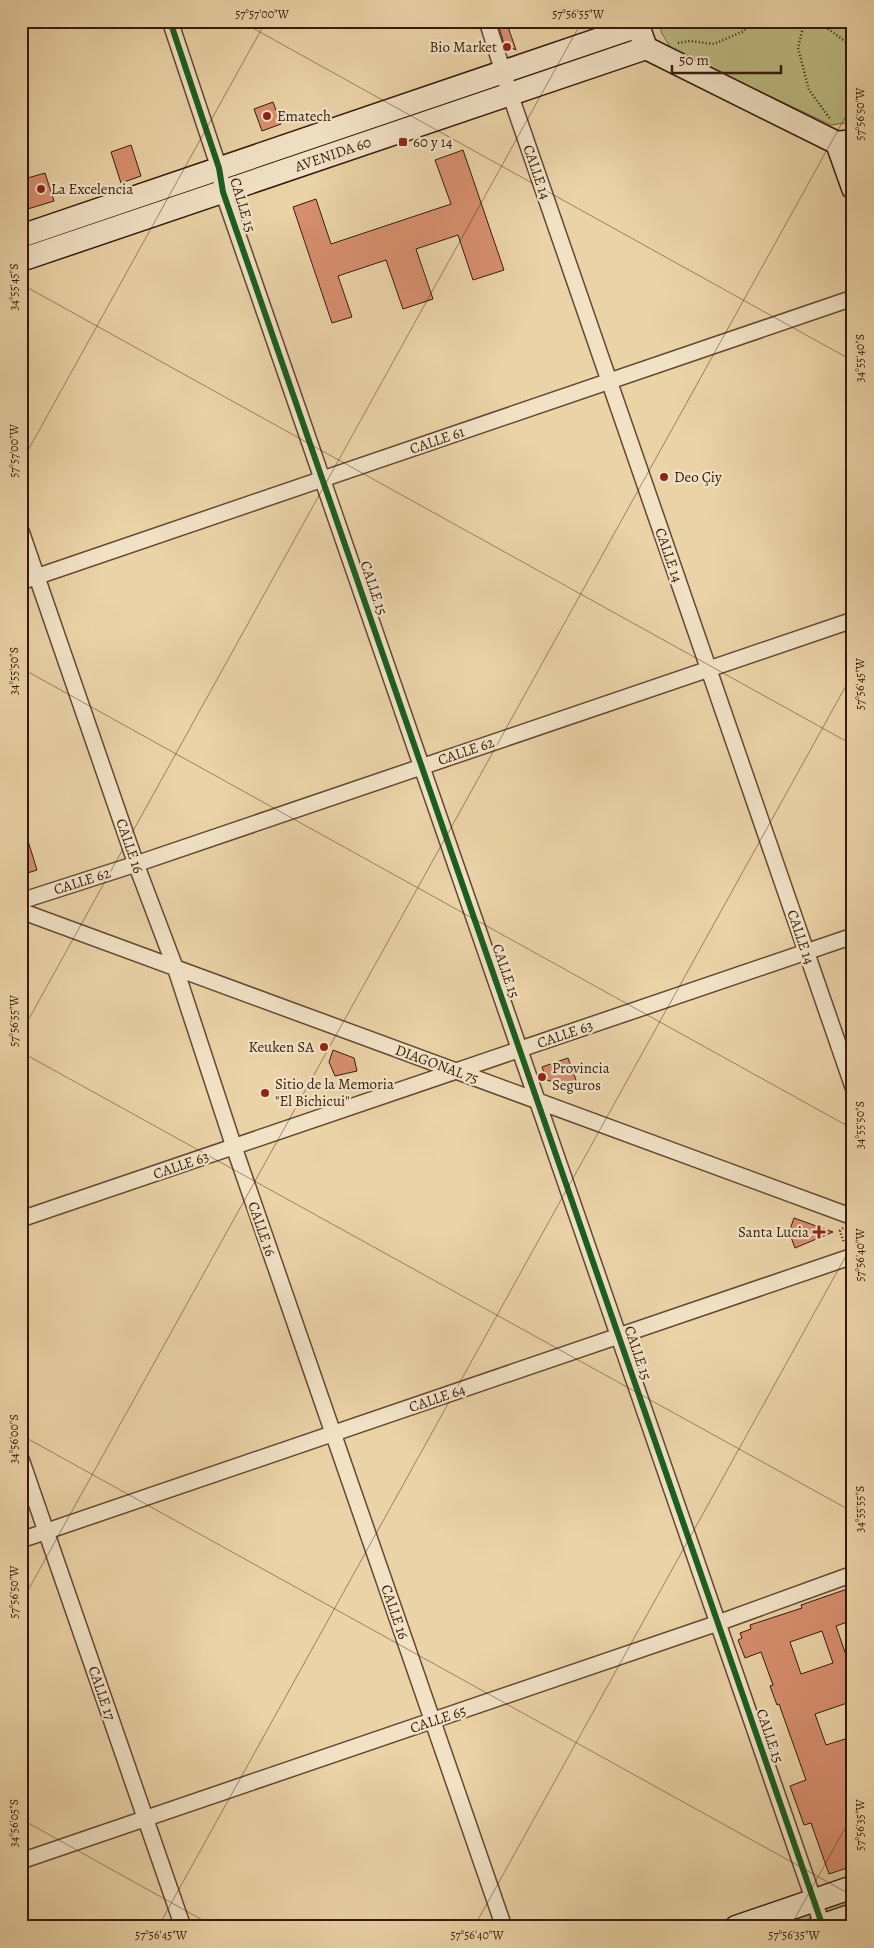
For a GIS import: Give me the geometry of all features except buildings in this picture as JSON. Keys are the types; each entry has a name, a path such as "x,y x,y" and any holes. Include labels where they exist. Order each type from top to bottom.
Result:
{"main road":[{"name":"AVENIDA 60","path":"21,236 639,23"},
{"path":"639,23 646,48 845,142 853,188"},
{"name":"AVENIDA 60","path":"21,260 646,48"},
{"path":"736,1927 853,1887"},
{"path":"821,1926 853,1915"}],"street":[{"name":"CALLE 15","path":"170,21 219,168 223,192 539,1102 814,1900 821,1926"},
{"name":"CALLE 14","path":"487,21 510,94 853,1087"},
{"name":"CALLE 61","path":"21,582 853,298"},
{"name":"CALLE 16","path":"21,531 136,864 175,967 234,1147 504,1927"},
{"name":"CALLE 62","path":"21,900 136,864 853,620"},
{"name":"DIAGONAL 75","path":"21,911 852,1217"},
{"name":"CALLE 63","path":"21,1219 458,1072 853,936"},
{"name":"CALLE 64","path":"21,1540 851,1257"},
{"name":"CALLE 17","path":"21,1459 183,1927"},
{"name":"CALLE 65","path":"21,1860 718,1623 853,1574"}],"path":[{"path":"672,44 690,41 714,44 744,32 750,21"},
{"path":"801,21 803,26 798,48 809,90 830,117 845,142"},
{"path":"822,21 823,25 846,42 853,67"},
{"path":"851,1257 840,1231 852,1217"}],"shaded area":[{"path":"660,21 853,21 853,122 831,125 672,50 661,32"},
{"path":"853,1894 853,1907 794,1927 758,1927"}],"cycle path":[{"path":"170,21 219,168 223,192 823,1927"}],"place":[{"name":"Bio Market","path":"507,47"},
{"name":"Ematech","path":"267,116"},
{"name":"60 y 14","path":"403,142"},
{"name":"La Excelencia","path":"41,189"},
{"name":"Deo Çiy","path":"664,477"},
{"name":"Keuken SA","path":"324,1047"},
{"name":"Provincia Seguros","path":"542,1077"},
{"name":"Sitio de la Memoria \"El Bichicui\"","path":"265,1093"},
{"name":"Santa Lucia","path":"819,1232"}]}
